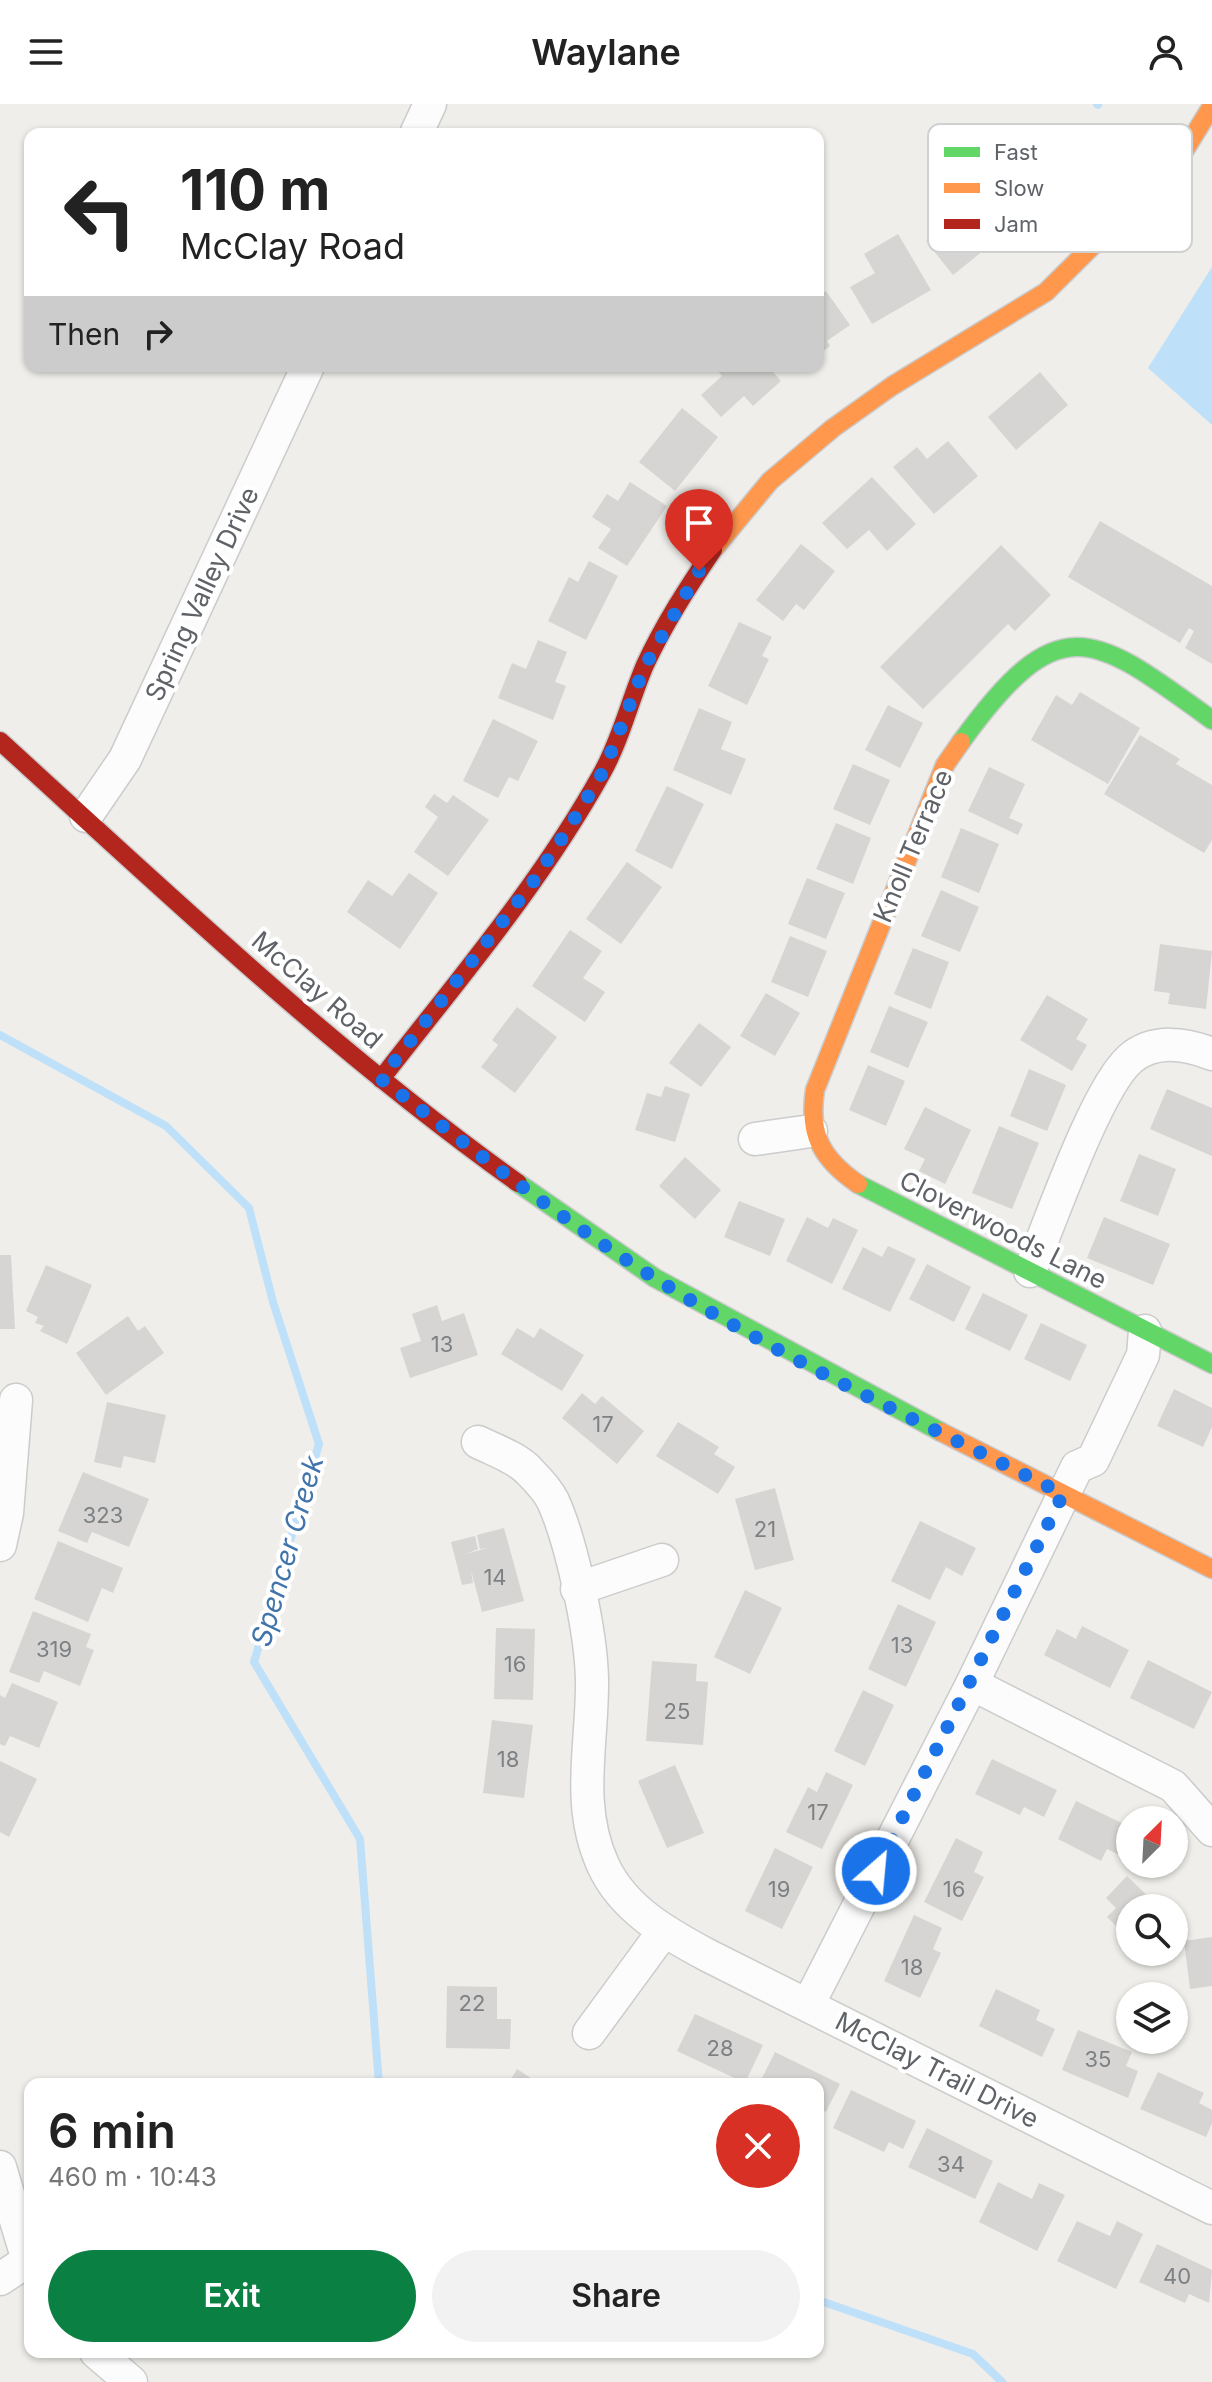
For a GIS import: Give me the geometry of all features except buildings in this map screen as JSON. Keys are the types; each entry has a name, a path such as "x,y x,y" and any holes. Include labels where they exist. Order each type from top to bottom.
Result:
{"street":[{"path":"419,128 430,104"},
{"path":"1192,138 1212,106"},
{"path":"381,1079 533,882 570,826 604,770 645,666 672,612 713,550 770,481 833,428 880,394 1046,292 1089,252"},
{"name":"Spring Valley Drive","path":"86,816 125,759 305,372"},
{"name":"Knoll Terrace","path":"810,1119 821,1069 945,765 968,730 1035,662 1059,649 1088,645 1116,655 1212,720"},
{"name":"McClay Road","path":"0,741 274,990 381,1079 515,1181 655,1278 844,1382 1070,1480 1212,1569"},
{"path":"1030,1271 1082,1144 1111,1086 1131,1058 1159,1046 1186,1043 1212,1054"},
{"path":"755,1139 810,1119"},
{"name":"Cloverwoods Lane","path":"810,1119 835,1170 865,1189 1212,1364"},
{"path":"808,2005 972,1684 1070,1480 1073,1451 1126,1344 1145,1331"},
{"path":"0,1545 7,1513 16,1400"},
{"name":"McClay Trail Drive","path":"478,1442 528,1469 552,1499 589,1633 592,1679 585,1794 590,1831 604,1868 630,1904 663,1932 1212,2208"},
{"path":"577,1589 662,1560"},
{"path":"972,1684 1173,1786 1212,1830"},
{"path":"589,2033 663,1932"},
{"path":"0,2167 19,2269"},
{"path":"103,2358 131,2382"}],"water":[{"path":"1212,267 1212,425 1148,368"}],"waterway":[{"name":"Spencer Creek","path":"0,1035 166,1126 249,1208 273,1302 319,1444 254,1662 360,1839 379,2078"},
{"name":"Spencer Creek","path":"824,2302 973,2354 1002,2382"}],"traffic: fast":[{"path":"961,742 995,698 1025,669 1052,652 1079,647 1106,653 1136,667 1212,720"},
{"path":"518,1183 655,1278 941,1432"},
{"path":"858,1184 1212,1364"}],"traffic: slow":[{"path":"1192,138 1212,106"},
{"path":"713,550 770,481 833,428 892,386 1046,292 1086,252"},
{"path":"858,1184 835,1165 820,1144 814,1120 815,1090 945,765 961,742"},
{"path":"941,1432 1212,1569"}],"traffic: jam":[{"path":"381,1079 498,930 578,814 609,760 652,650 713,550"},
{"path":"0,741 317,1025 383,1080 518,1183"}],"route":[{"path":"699,571 672,612 645,666 604,770 570,826 533,882 381,1079 515,1181 655,1278 791,1354 1063,1494 972,1684 876,1871"}]}
